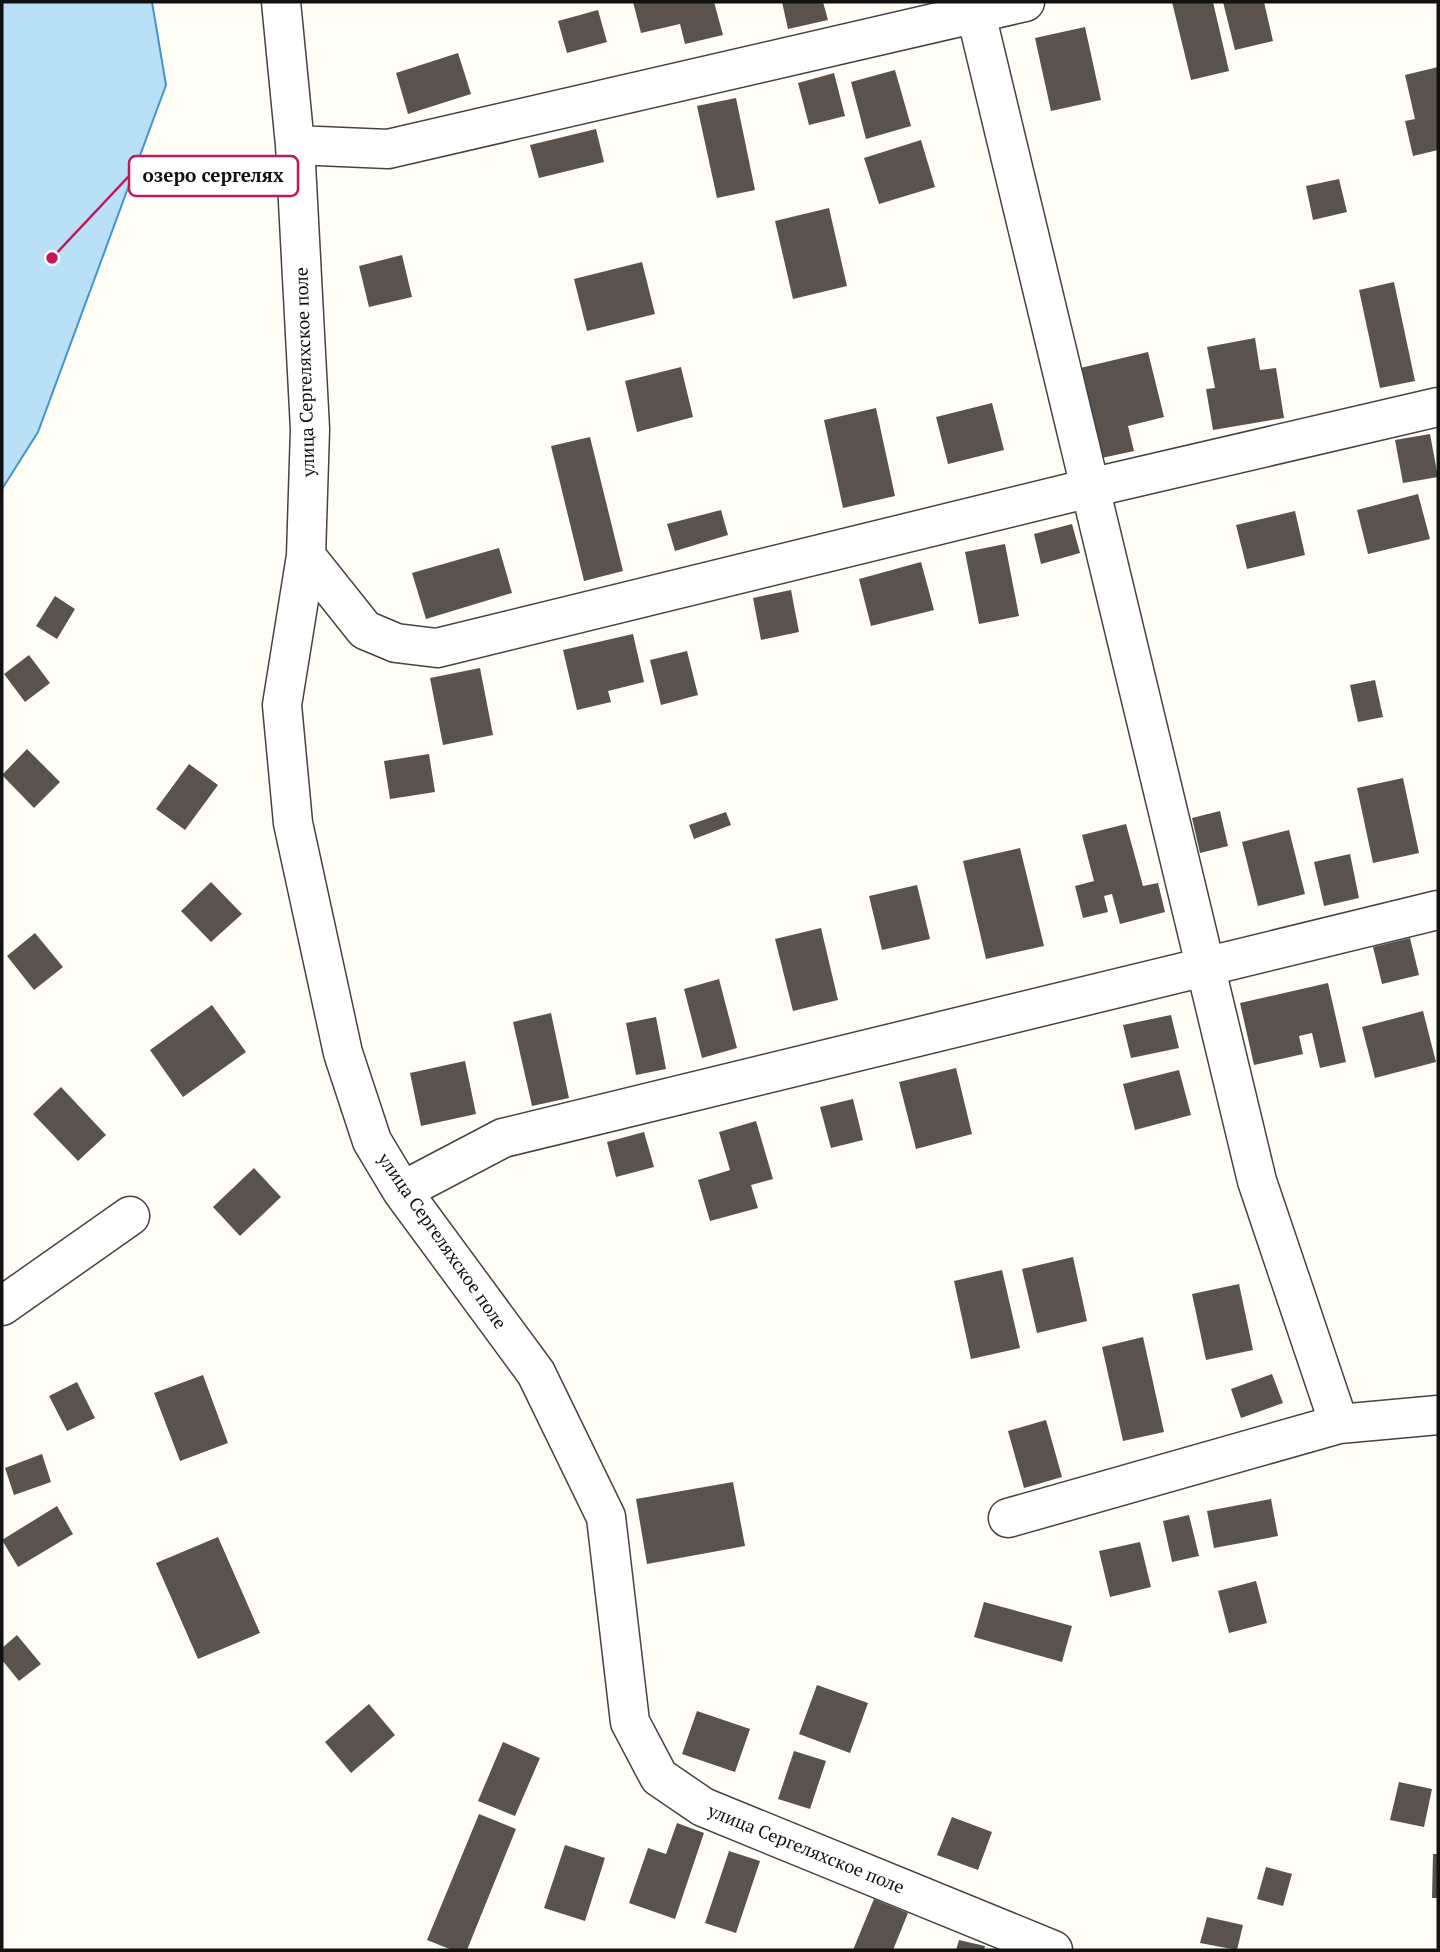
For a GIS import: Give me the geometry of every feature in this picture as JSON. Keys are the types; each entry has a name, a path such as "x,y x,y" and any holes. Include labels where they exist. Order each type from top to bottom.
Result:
{"street":[{"name":"улица Сергеляхское поле","path":"281,2 295,145 310,429 306,556 282,705 293,822 343,1053 372,1141 402,1191 536,1373 606,1517 631,1722 659,1777 703,1807 1053,1950"},
{"path":"295,145 388,149 1025,2"},
{"path":"976,14 1257,1181 1339,1424"},
{"path":"306,556 365,630 396,643 437,648 1090,488 1438,407"},
{"path":"402,1191 503,1138 1438,910"},
{"path":"2,1306 130,1216"},
{"path":"1008,1518 1339,1424 1438,1415"}],"water":[{"path":"2,2 152,2 166,85 38,432 2,489"}],"building":[{"path":"633,2 714,2 723,35 685,44 680,24 641,33"},
{"path":"782,2 823,2 828,20 788,29"},
{"path":"1172,2 1213,2 1229,71 1191,80"},
{"path":"1223,2 1264,2 1273,41 1235,50"},
{"path":"598,10 607,42 567,53 558,21"},
{"path":"1085,27 1101,100 1051,111 1035,38"},
{"path":"458,53 471,94 408,114 396,73"},
{"path":"1438,67 1438,150 1413,156 1405,121 1415,119 1405,75"},
{"path":"895,70 911,126 866,139 851,82"},
{"path":"834,73 845,116 809,125 798,83"},
{"path":"736,98 755,190 717,198 697,106"},
{"path":"596,129 604,162 539,178 530,145"},
{"path":"921,140 935,187 879,204 864,158"},
{"path":"1339,179 1347,212 1313,220 1306,186"},
{"path":"829,208 847,286 793,299 775,221"},
{"path":"402,255 412,297 369,307 359,266"},
{"path":"642,262 655,314 587,331 574,279"},
{"path":"1394,282 1415,381 1380,388 1359,290"},
{"path":"1255,338 1260,370 1276,368 1284,418 1213,430 1206,389 1215,388 1207,347"},
{"path":"1148,352 1164,417 1128,426 1134,451 1097,459 1076,369"},
{"path":"681,367 693,417 637,432 625,381"},
{"path":"992,403 1004,450 948,464 936,417"},
{"path":"876,408 895,496 843,508 824,420"},
{"path":"1430,434 1438,477 1403,483 1395,440"},
{"path":"590,437 623,571 584,581 551,446"},
{"path":"1418,494 1430,539 1368,554 1357,510"},
{"path":"721,510 728,535 675,551 667,524"},
{"path":"1295,511 1305,555 1247,569 1236,525"},
{"path":"1072,524 1080,553 1041,564 1034,534"},
{"path":"1005,544 1019,616 979,624 965,552"},
{"path":"499,548 512,593 426,619 412,573"},
{"path":"921,562 934,610 871,626 859,579"},
{"path":"791,590 799,632 761,640 753,598"},
{"path":"55,596 75,609 57,639 36,626"},
{"path":"633,634 644,682 608,691 611,702 577,710 563,650"},
{"path":"687,651 698,695 661,705 650,660"},
{"path":"29,655 50,683 25,702 4,674"},
{"path":"480,668 493,735 443,745 430,678"},
{"path":"1375,680 1383,717 1358,722 1350,685"},
{"path":"27,749 60,782 34,808 2,775"},
{"path":"429,754 435,792 390,799 384,761"},
{"path":"189,764 218,785 185,830 156,809"},
{"path":"1403,778 1419,853 1373,863 1357,788"},
{"path":"1220,811 1228,846 1200,853 1192,818"},
{"path":"726,812 731,825 694,839 689,825"},
{"path":"1126,824 1143,886 1158,883 1165,912 1120,924 1112,894 1104,896 1108,912 1083,918 1075,886 1094,881 1082,835"},
{"path":"1289,830 1305,894 1258,906 1242,842"},
{"path":"1020,848 1044,946 986,959 963,861"},
{"path":"1350,854 1359,898 1324,906 1314,862"},
{"path":"211,882 242,914 211,942 181,911"},
{"path":"917,885 930,939 882,950 869,896"},
{"path":"821,928 838,1000 793,1011 775,939"},
{"path":"35,933 63,967 34,990 7,956"},
{"path":"1410,938 1419,975 1382,984 1373,947"},
{"path":"719,979 737,1048 702,1058 684,989"},
{"path":"1328,983 1346,1062 1320,1068 1312,1033 1299,1036 1303,1054 1254,1065 1240,1003"},
{"path":"212,1005 246,1052 183,1097 150,1050"},
{"path":"1423,1011 1436,1062 1375,1078 1362,1027"},
{"path":"551,1013 569,1098 532,1106 513,1022"},
{"path":"1171,1015 1179,1048 1131,1058 1123,1025"},
{"path":"656,1017 666,1069 636,1075 626,1023"},
{"path":"465,1061 476,1114 421,1126 410,1073"},
{"path":"956,1068 972,1134 916,1149 899,1082"},
{"path":"1179,1070 1191,1115 1135,1130 1123,1084"},
{"path":"61,1087 106,1135 78,1161 33,1114"},
{"path":"853,1099 863,1140 831,1148 820,1107"},
{"path":"756,1121 773,1179 751,1185 758,1208 710,1221 698,1180 730,1170 719,1132"},
{"path":"644,1132 654,1167 616,1177 607,1142"},
{"path":"254,1168 281,1197 240,1236 213,1207"},
{"path":"1073,1257 1087,1321 1037,1333 1022,1269"},
{"path":"1002,1270 1020,1348 971,1359 954,1281"},
{"path":"1239,1284 1253,1350 1206,1360 1192,1294"},
{"path":"1143,1337 1164,1432 1123,1441 1102,1347"},
{"path":"1272,1374 1283,1403 1241,1418 1231,1389"},
{"path":"203,1375 228,1443 180,1461 154,1393"},
{"path":"77,1382 95,1418 67,1431 49,1396"},
{"path":"1046,1420 1062,1477 1024,1488 1008,1431"},
{"path":"42,1454 51,1482 14,1495 5,1468"},
{"path":"733,1482 745,1546 647,1564 636,1499"},
{"path":"1271,1499 1278,1536 1214,1548 1207,1511"},
{"path":"57,1506 73,1534 18,1567 2,1540"},
{"path":"1189,1515 1199,1556 1172,1562 1163,1521"},
{"path":"218,1537 260,1633 198,1659 156,1563"},
{"path":"1140,1542 1151,1587 1110,1597 1099,1551"},
{"path":"1256,1581 1267,1623 1229,1633 1218,1591"},
{"path":"984,1602 1072,1626 1062,1662 974,1637"},
{"path":"17,1635 41,1664 19,1681 2,1660 2,1648"},
{"path":"817,1685 868,1703 850,1753 799,1734"},
{"path":"369,1704 395,1735 351,1773 325,1742"},
{"path":"697,1711 750,1729 735,1772 682,1754"},
{"path":"503,1742 540,1758 515,1816 478,1801"},
{"path":"794,1751 826,1761 810,1809 778,1799"},
{"path":"1399,1782 1432,1789 1424,1827 1390,1820"},
{"path":"479,1814 516,1829 467,1950 452,1950 427,1940"},
{"path":"952,1817 992,1832 978,1870 937,1855"},
{"path":"677,1823 704,1833 675,1919 629,1903 648,1848 666,1854"},
{"path":"565,1845 605,1858 585,1921 544,1908"},
{"path":"729,1851 760,1861 736,1933 705,1923"},
{"path":"1433,1854 1438,1854 1438,1898 1432,1898"},
{"path":"1266,1867 1292,1874 1283,1906 1257,1899"},
{"path":"874,1899 908,1913 893,1950 853,1950"},
{"path":"1207,1917 1243,1925 1237,1950 1200,1943"},
{"path":"959,1940 985,1946 984,1950 956,1950"}],"place":[{"name":"озеро сергелях","path":"52,258"}]}
